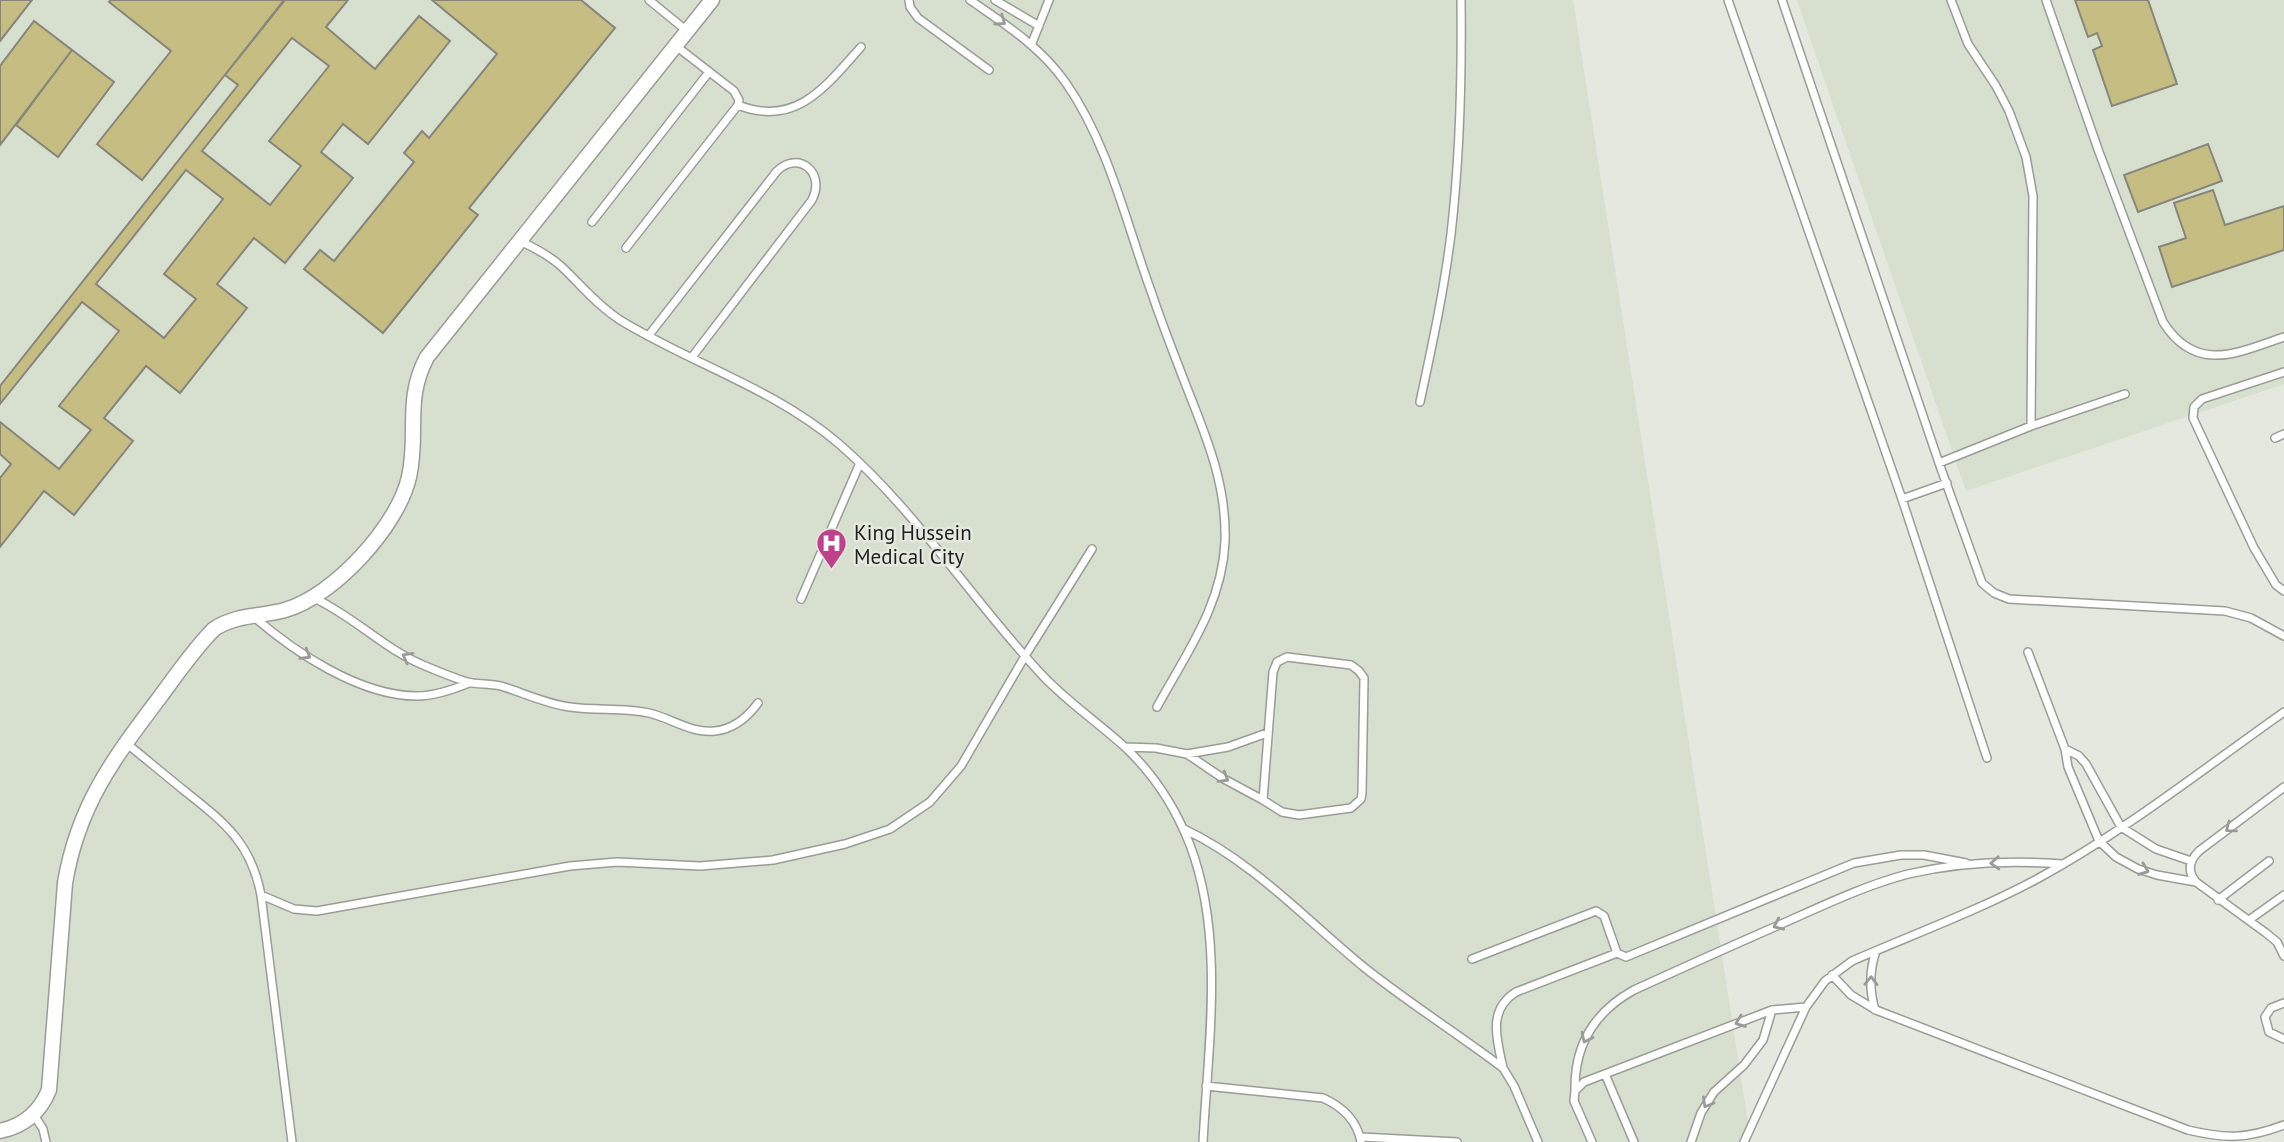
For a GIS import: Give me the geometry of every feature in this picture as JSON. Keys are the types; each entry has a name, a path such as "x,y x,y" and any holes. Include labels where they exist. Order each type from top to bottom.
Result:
{"street":[{"path":"0,1131 18,1125 34,1115 46,1099 52,1080 69,854 90,800 125,743 204,638 225,621 284,610 314,598 341,578 395,511 403,496 412,463 413,399 420,370 436,344 712,0"}],"lane":[{"path":"649,0 688,31"},
{"path":"909,0 910,7 918,18 989,70"},
{"path":"970,0 1032,43 1065,81 1091,124 1150,290 1212,450 1223,495 1225,542 1218,591 1209,614 1157,706"},
{"path":"995,0 1039,26"},
{"path":"1032,43 1049,0"},
{"path":"1420,402 1441,294 1457,176 1461,104 1461,0"},
{"path":"1728,0 1902,499 1987,758"},
{"path":"1782,0 1939,463 1979,576 1988,589 2001,597 2225,611 2251,618 2284,636"},
{"path":"1951,0 1968,44 2009,111 2029,170 2033,196 2031,426"},
{"path":"2046,0 2099,152 2163,322 2171,334 2188,348 2209,356 2224,356 2284,337"},
{"path":"626,248 738,105 739,100 734,91 676,46"},
{"path":"738,105 770,112 802,103 823,89 861,47"},
{"path":"592,222 709,72"},
{"path":"649,335 777,171 789,163 803,164 816,179 816,193 812,200 692,357"},
{"path":"520,240 552,259 605,309 649,335 777,400 836,442 860,463 907,514 1025,656 1071,703 1125,747 1157,782 1184,829 1198,869 1210,930 1210,994 1203,1142"},
{"path":"2284,372 2202,399 2193,412 2194,423 2249,538 2271,578 2284,592"},
{"path":"1939,463 2031,426 2125,394"},
{"path":"2275,438 2284,434"},
{"path":"801,599 860,463"},
{"path":"1902,499 1947,483"},
{"path":"261,895 294,909 317,911 570,866 617,862 700,866 737,864 810,853 891,829 911,817 947,785 1092,549"},
{"path":"314,598 343,613 421,664 470,682 502,686 533,698 566,706 649,713 701,731 724,730 734,726 758,703"},
{"path":"251,615 304,654 381,691 426,695 470,682"},
{"path":"2028,652 2065,749 2067,767 2099,841 2116,857 2137,869 2196,882"},
{"path":"1125,747 1156,748 1186,754 1275,809 1290,814 1345,809 1357,804 1361,799 1363,787 1364,678 1351,665 1292,657 1282,659 1274,667 1262,800"},
{"path":"1744,1142 1806,1007 1832,975 1852,961 1993,902 2063,864 2122,827 2284,712"},
{"path":"1186,754 1228,747 1267,733"},
{"path":"125,743 227,825 245,850 258,879 292,1142"},
{"path":"2065,749 2079,756 2085,764 2122,827 2156,849 2191,861"},
{"path":"2284,787 2199,851 2191,861 2190,875 2218,900 2277,942 2284,956"},
{"path":"1184,829 1216,845 1244,864 1367,969 1503,1068"},
{"path":"1472,959 1596,911 1604,916 1617,953 1629,956 1854,863 1924,855 1970,864"},
{"path":"2218,900 2269,861"},
{"path":"1592,1142 1574,1101 1575,1075 1581,1045 1597,1018 1620,998 1851,893 1910,874 1970,864 2063,864"},
{"path":"2249,920 2284,895"},
{"path":"1876,951 1872,962 1870,987 1876,1010"},
{"path":"1538,1142 1514,1086 1503,1068 1495,1027 1496,1018 1503,1003 1516,992 1617,953"},
{"path":"1832,975 1851,995 1876,1010 2188,1130 2217,1137 2236,1138 2284,1125"},
{"path":"2284,1003 2270,1008 2265,1017 2269,1032 2284,1039"},
{"path":"1576,1091 1584,1082 1772,1010 1806,1007"},
{"path":"1691,1142 1701,1113 1714,1092 1755,1053 1766,1032 1772,1010"},
{"path":"1605,1074 1634,1142"},
{"path":"1206,1086 1323,1098 1345,1111 1357,1127 1361,1140 1457,1142"},
{"path":"34,1115 43,1129 46,1142"}],"shaded area":[{"name":"King Hussein Medical City","path":"0,0 1573,0 1751,1142 0,1142"},
{"path":"1797,0 2284,0 2284,384 1966,491"}],"building":[{"path":"0,0 32,0 0,41"},
{"path":"284,0 142,180 97,144 171,51 109,2"},
{"path":"285,0 348,0 326,27 375,69 419,16 450,41 368,144 343,124 321,152 353,178 285,263 254,238 217,284 247,308 180,393 146,366 104,418 133,441 74,515 44,491 0,547 0,478 11,464 0,454 0,422 59,469 91,430 59,406 119,331 82,302 0,404 0,386 238,85 225,75","holes":["292,38 329,66 269,141 301,166 270,205 202,151","186,170 223,199 164,274 196,299 164,338 96,284"]},
{"path":"432,0 581,0 615,28 469,208 478,215 383,333 304,269 320,250 334,261 414,162 404,153 422,131 429,138 497,54"},
{"path":"2075,0 2148,0 2177,84 2112,106 2093,50 2102,46 2097,33 2088,37"},
{"path":"34,21 72,50 0,145 0,66"},
{"path":"72,50 114,82 58,157 16,125"},
{"path":"2208,144 2222,181 2138,212 2124,175"},
{"path":"2213,190 2225,225 2284,206 2284,250 2172,287 2159,247 2186,238 2174,203"}],"place":[{"name":"King Hussein Medical City","path":"831,571"}]}
